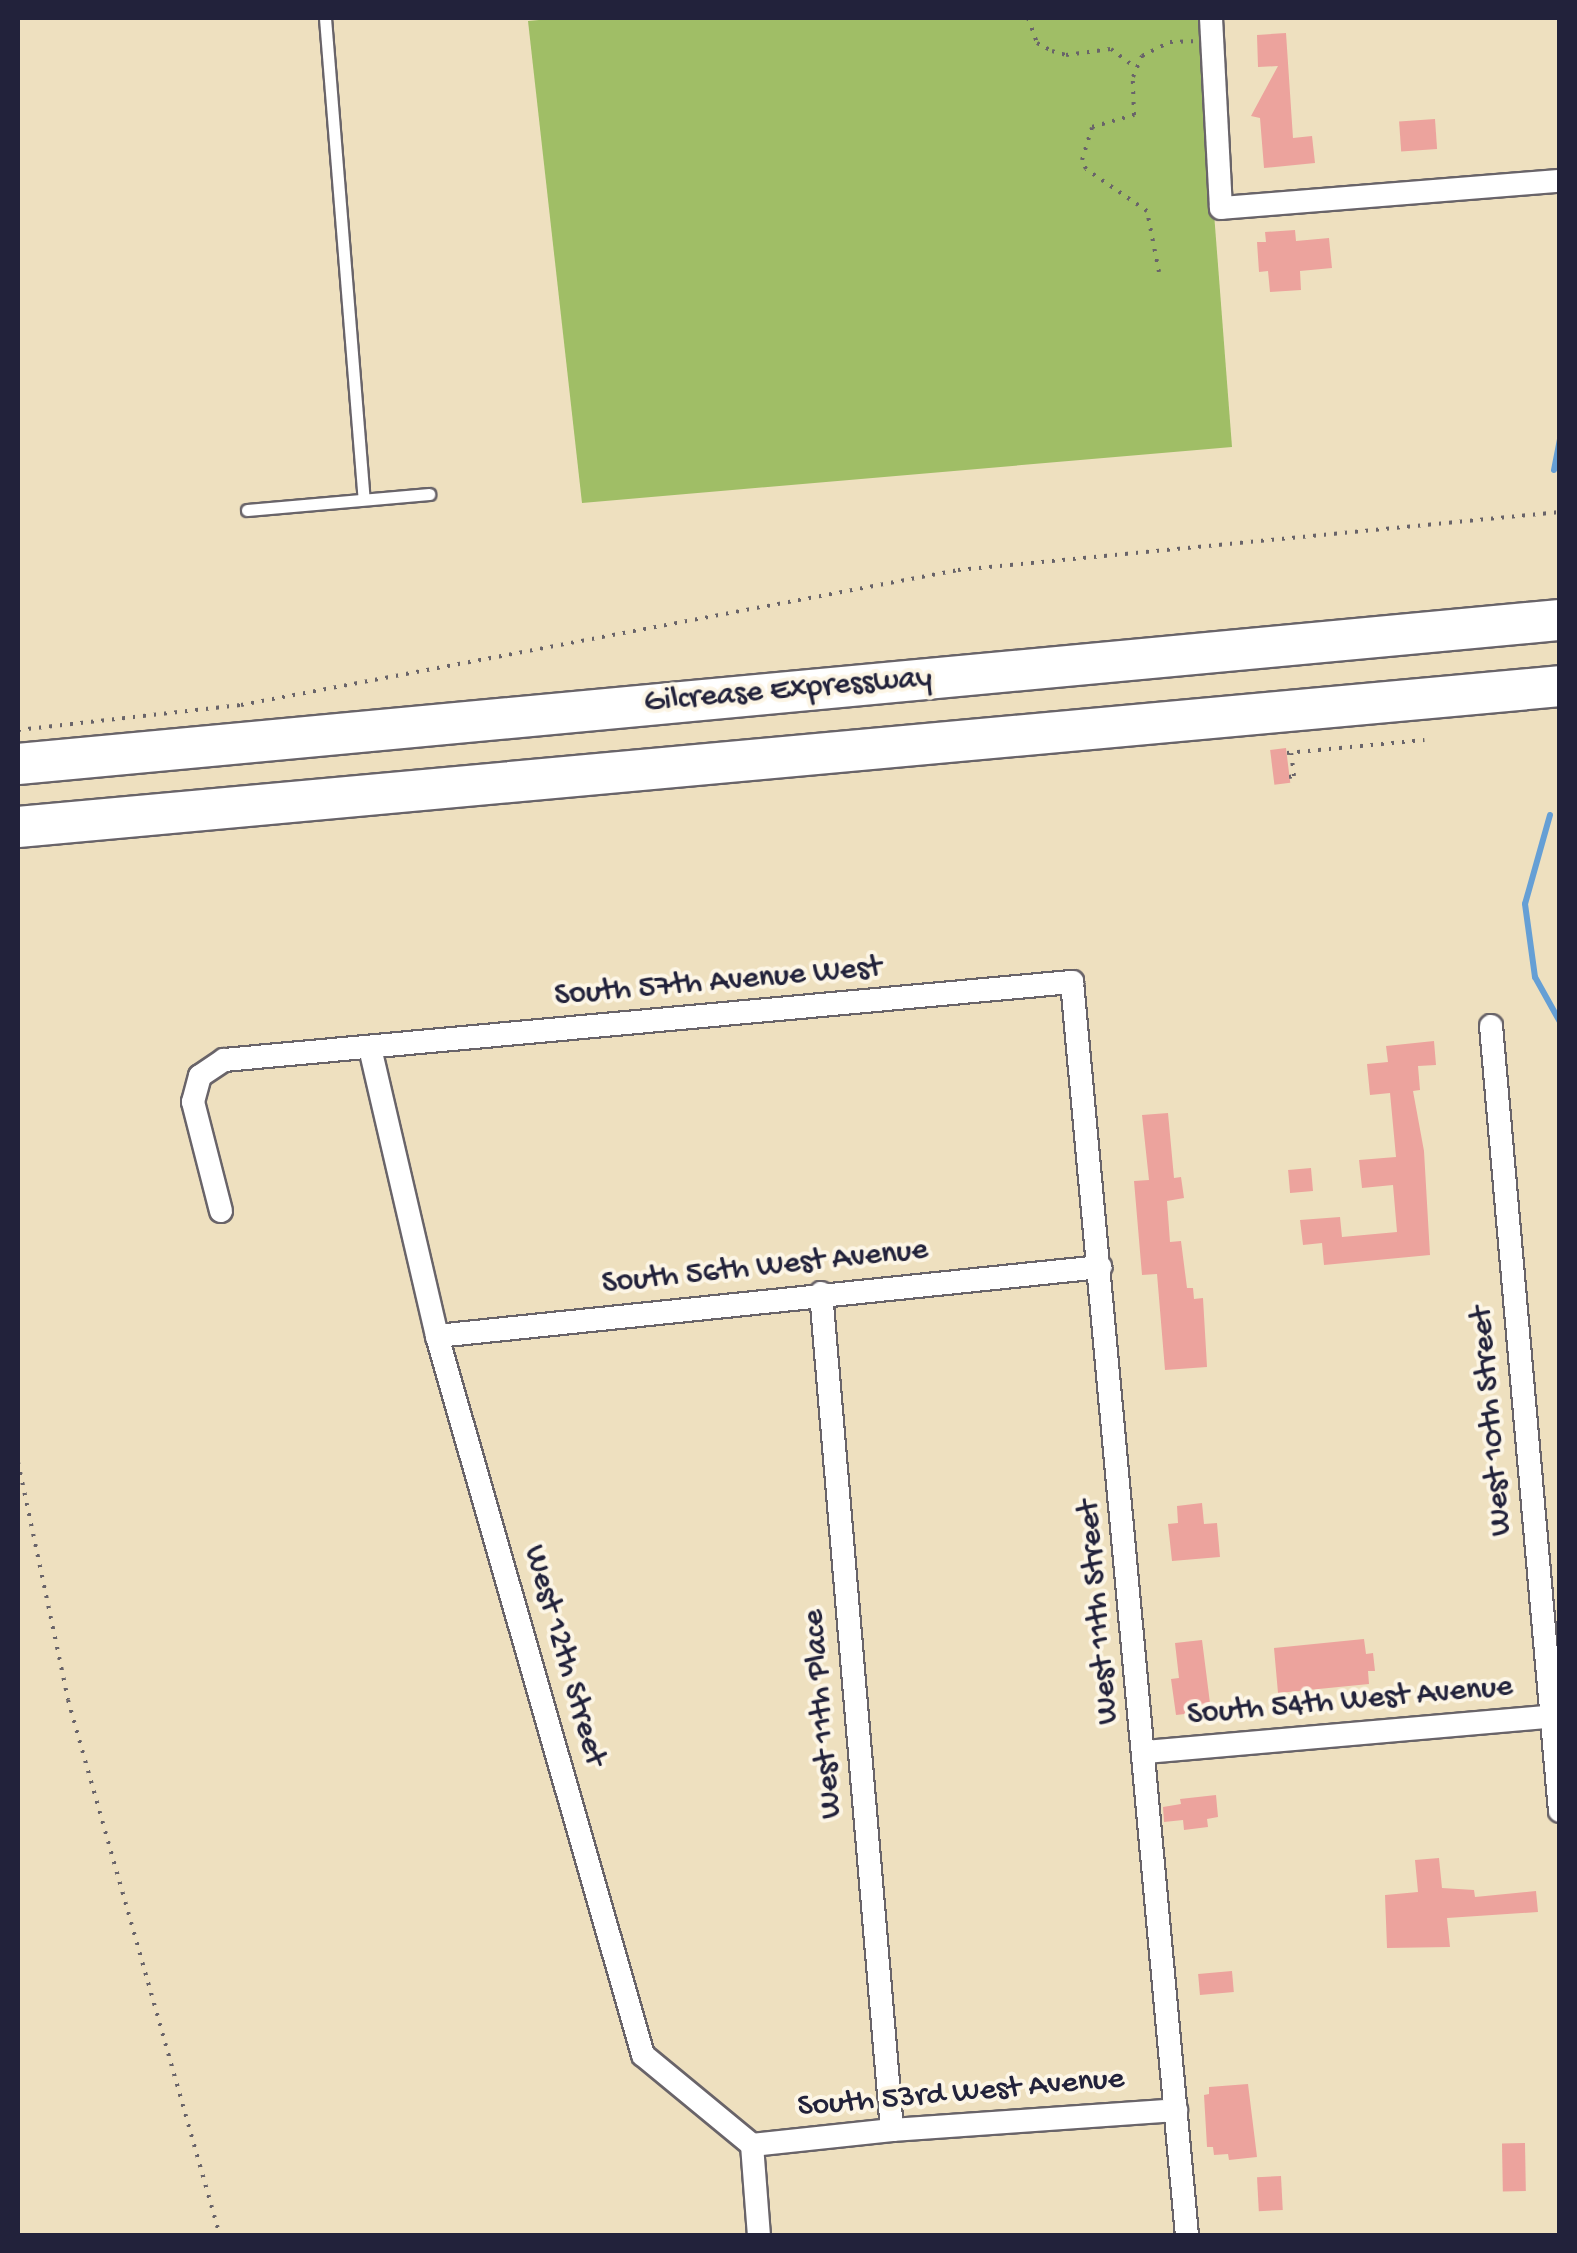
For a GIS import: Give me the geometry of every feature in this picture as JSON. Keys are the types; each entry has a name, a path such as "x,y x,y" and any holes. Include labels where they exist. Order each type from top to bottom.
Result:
{"highway":[{"name":"Gilcrease Expressway","path":"18,764 124,736 1560,620"},
{"name":"Gilcrease Expressway","path":"18,827 1560,686"}],"street":[{"path":"1212,29 1221,208 1560,181"},
{"name":"South 57th Avenue West","path":"222,1212 194,1102 200,1076 224,1060 1072,982"},
{"name":"West 11th Street","path":"1072,982 1186,2236"},
{"name":"West 10th Street","path":"1490,1026 1555,1717 1560,1810"},
{"name":"West 12th Street","path":"370,1048 437,1336 643,2055 752,2145"},
{"name":"South 56th West Avenue","path":"437,1336 821,1293 1100,1267"},
{"name":"West 11th Place","path":"821,1293 892,2130"},
{"name":"South 54th West Avenue","path":"1145,1752 1555,1717"},
{"name":"South 53rd West Avenue","path":"752,2145 892,2130 1176,2110"},
{"path":"752,2145 759,2236"}],"lane":[{"path":"325,18 364,498"},
{"path":"247,510 429,494"}],"path":[{"path":"1028,18 1037,44 1052,51 1066,55 1111,49 1135,67"},
{"path":"1159,272 1148,210 1086,170 1082,160 1092,127 1134,115 1135,67 1142,56 1212,29"},
{"path":"18,730 124,736 241,705 958,570 1560,512"},
{"path":"1290,777 1294,776 1289,753 1424,740"},
{"path":"18,1462 68,1700 220,2236"}],"green space":[{"path":"1199,18 1232,447 582,503 528,21"}],"building":[{"path":"1286,33 1293,138 1312,136 1315,163 1264,168 1260,118 1251,116 1278,66 1258,67 1257,35"},
{"path":"1435,119 1437,149 1401,151 1399,122"},
{"path":"1295,230 1296,241 1329,238 1332,268 1300,271 1301,290 1270,292 1268,271 1259,272 1257,242 1266,242 1265,232"},
{"path":"1286,748 1290,783 1274,785 1270,750"},
{"path":"1434,1041 1436,1065 1418,1066 1420,1090 1413,1091 1424,1151 1430,1255 1324,1265 1322,1243 1303,1245 1300,1220 1340,1217 1342,1237 1397,1232 1393,1185 1362,1188 1359,1160 1396,1157 1390,1093 1370,1095 1367,1064 1388,1062 1386,1046"},
{"path":"1168,1113 1174,1178 1181,1177 1184,1198 1167,1201 1170,1242 1181,1241 1187,1288 1193,1288 1194,1299 1203,1298 1207,1367 1165,1370 1157,1274 1142,1275 1134,1181 1149,1180 1142,1115"},
{"path":"1311,1168 1313,1191 1290,1193 1288,1170"},
{"path":"1202,1503 1204,1524 1217,1523 1220,1557 1172,1561 1168,1524 1178,1523 1177,1506"},
{"path":"1364,1639 1366,1654 1373,1653 1375,1671 1368,1671 1369,1684 1278,1693 1274,1648"},
{"path":"1202,1640 1211,1711 1176,1715 1171,1679 1179,1678 1175,1643"},
{"path":"1216,1795 1218,1817 1207,1819 1208,1827 1184,1830 1183,1820 1164,1822 1163,1807 1181,1804 1180,1799"},
{"path":"1439,1858 1442,1888 1474,1890 1475,1897 1536,1891 1538,1912 1447,1918 1450,1947 1387,1948 1385,1895 1418,1892 1415,1860"},
{"path":"1232,1971 1234,1992 1200,1995 1198,1974"},
{"path":"1248,2084 1257,2157 1229,2160 1228,2154 1214,2155 1213,2147 1207,2147 1204,2095 1209,2094 1209,2087"},
{"path":"1502,2143 1525,2143 1526,2191 1503,2191"},
{"path":"1281,2176 1283,2210 1259,2211 1257,2177"}],"waterway":[{"path":"1554,470 1560,439"},
{"path":"1550,815 1525,904 1535,977 1560,1022"}]}
